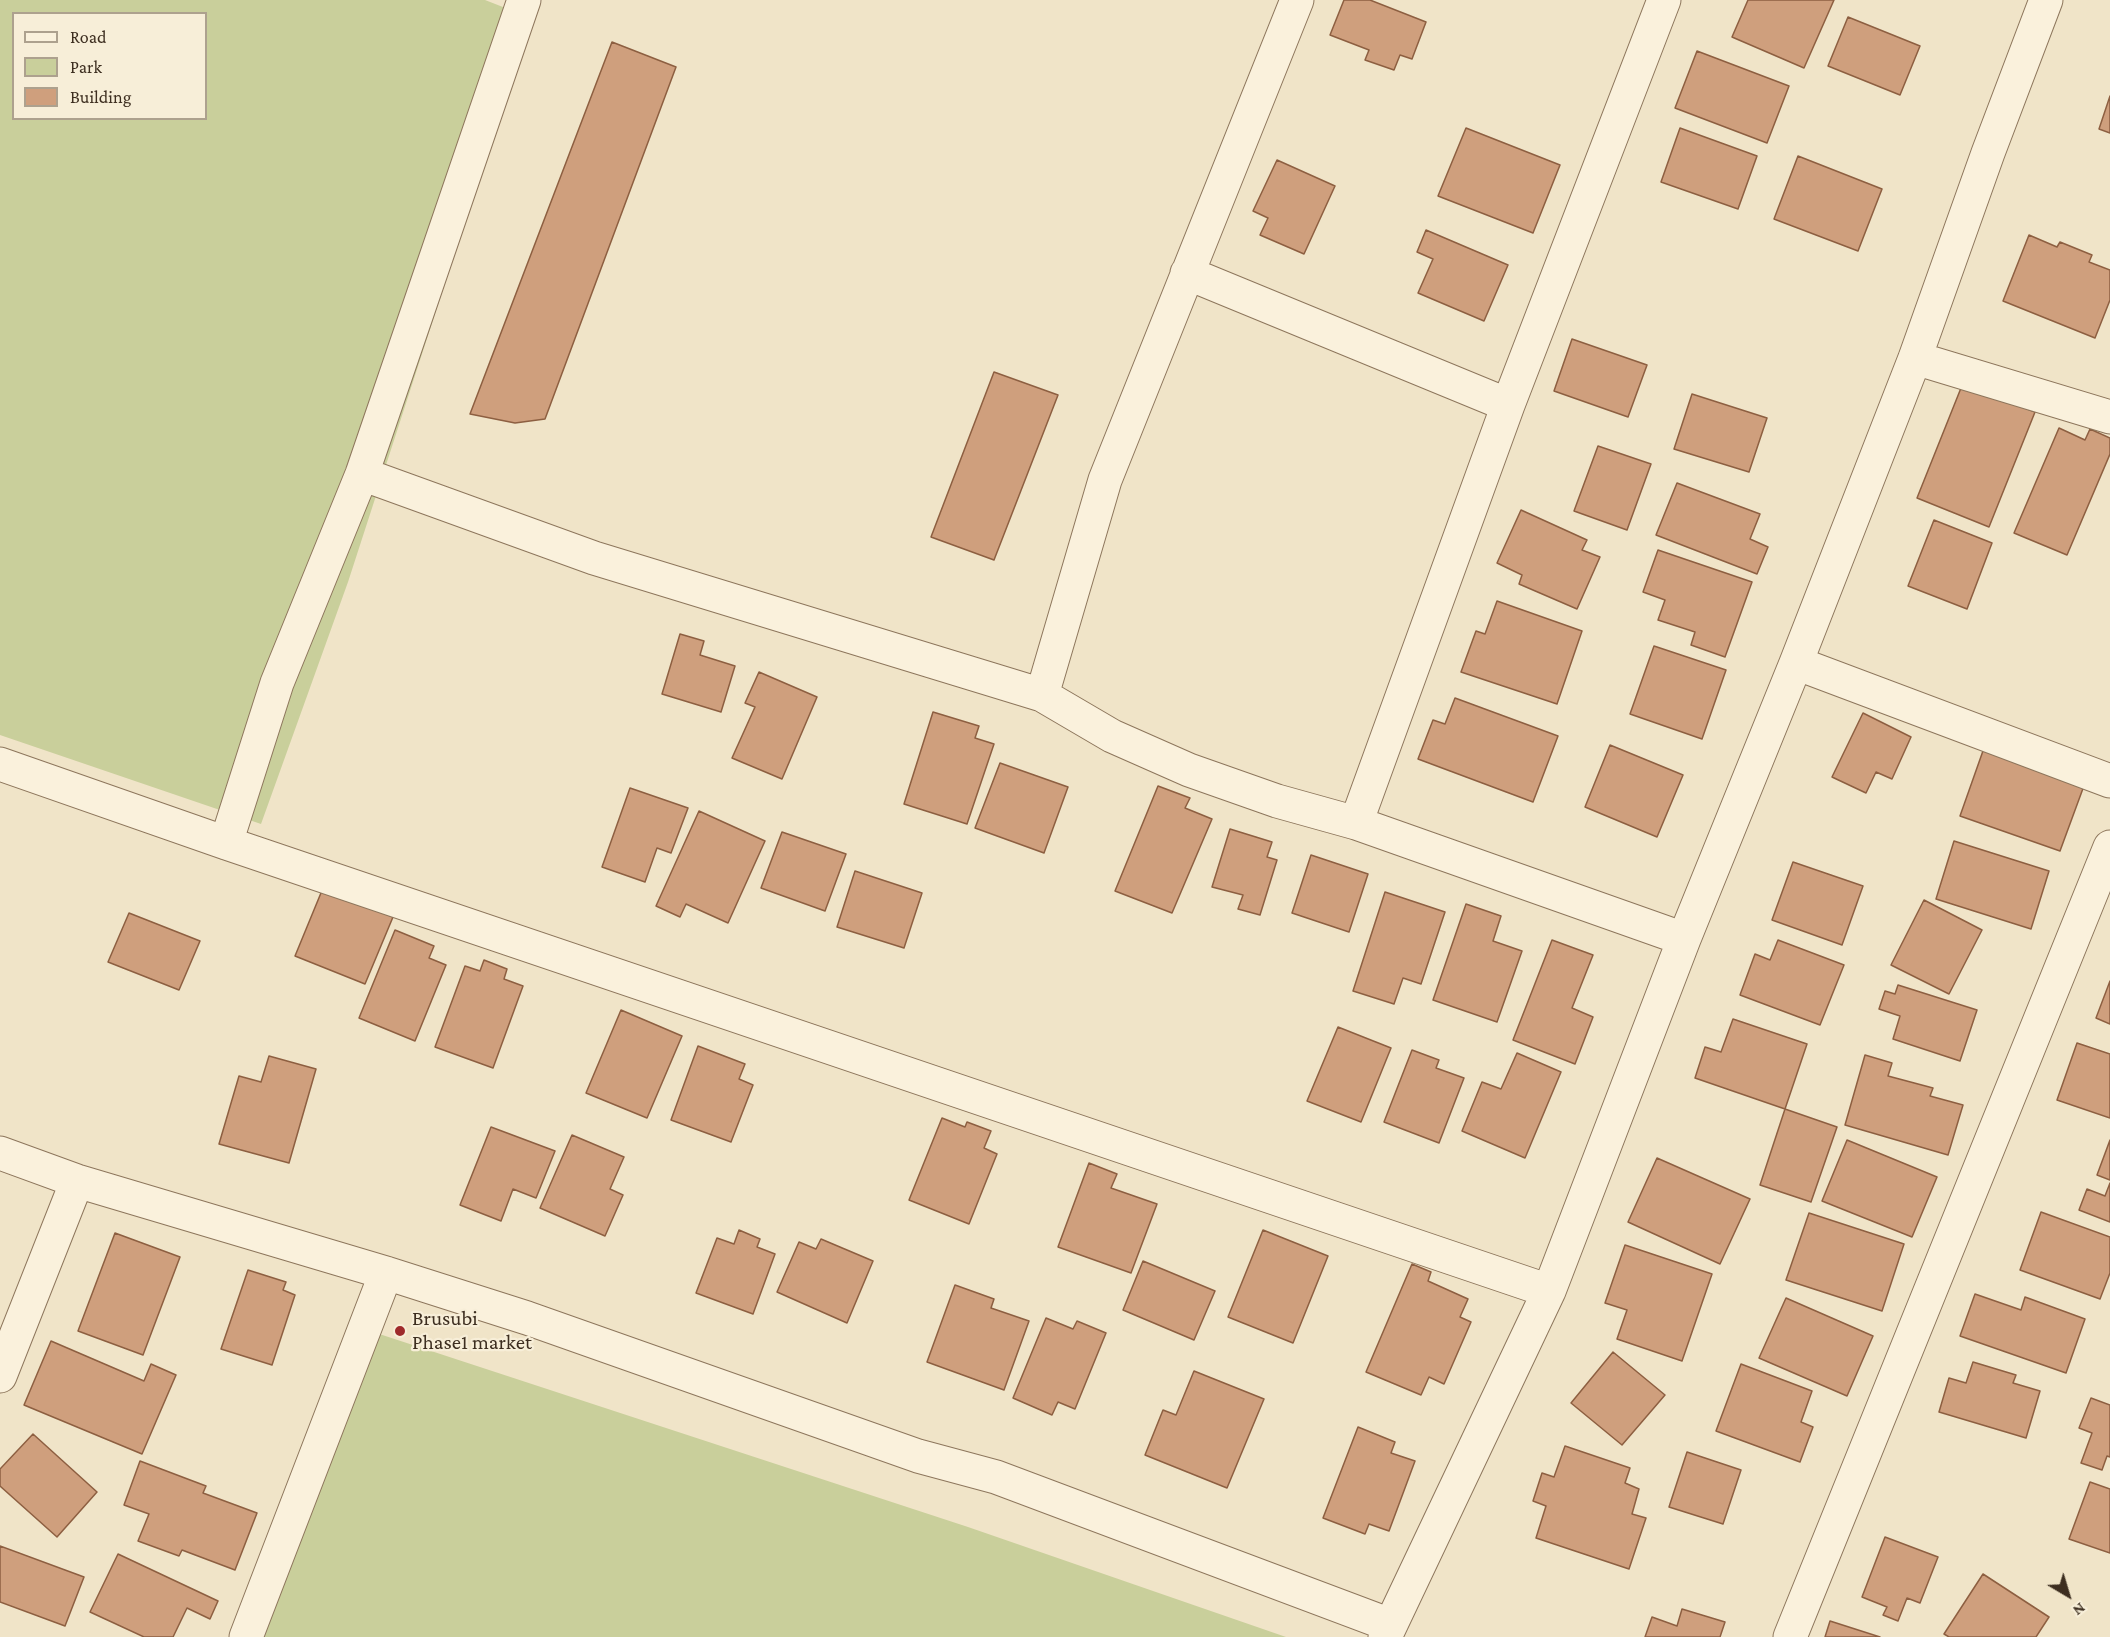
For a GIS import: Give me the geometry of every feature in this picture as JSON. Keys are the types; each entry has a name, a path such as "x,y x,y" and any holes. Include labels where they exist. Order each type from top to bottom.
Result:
{"street":[{"path":"226,843 278,683 362,474 524,0"},
{"path":"1042,695 1105,480 1297,0"},
{"path":"1356,823 1508,405 1664,0"},
{"path":"0,1153 77,1181 386,1273 527,1318 918,1456 996,1477 1388,1631 1549,1291 1684,939 1797,663 1916,358 1988,153 2046,0"},
{"path":"1186,273 1508,405"},
{"path":"1916,358 2110,417"},
{"path":"362,474 594,558 1042,695 1112,736 1189,770 1277,801 1356,823 1684,939"},
{"path":"1797,663 2110,781"},
{"path":"0,764 226,843 1549,1291"},
{"path":"1790,1637 2110,848"},
{"path":"0,1376 77,1181"},
{"path":"246,1637 386,1273"}],"green space":[{"path":"0,0 485,0 531,18 348,582 261,824 0,735"},
{"path":"361,1328 968,1527 1286,1637 242,1637"}],"building":[{"path":"1344,0 1370,0 1426,22 1412,59 1400,55 1394,70 1365,60 1369,50 1330,35"},
{"path":"1748,0 1834,0 1804,68 1732,37"},
{"path":"1848,17 1920,46 1900,95 1828,66"},
{"path":"612,42 676,67 545,419 515,423 470,414"},
{"path":"1697,51 1789,86 1767,143 1675,108"},
{"path":"2110,96 2110,133 2099,129"},
{"path":"1466,128 1560,165 1533,233 1438,196"},
{"path":"1680,128 1757,156 1738,209 1661,182"},
{"path":"1798,156 1882,189 1858,251 1774,219"},
{"path":"1277,160 1335,186 1304,254 1260,235 1268,218 1253,211"},
{"path":"1426,230 1508,265 1484,321 1418,293 1433,259 1417,252"},
{"path":"2029,235 2057,247 2060,242 2092,255 2089,262 2110,270 2110,300 2095,338 2003,301"},
{"path":"1572,339 1647,365 1628,417 1554,391"},
{"path":"994,372 1058,395 994,560 931,537"},
{"path":"1963,383 2035,412 1989,527 1917,498"},
{"path":"1692,394 1767,418 1749,472 1674,449"},
{"path":"2059,428 2085,440 2090,429 2110,438 2110,454 2067,555 2014,533"},
{"path":"1598,446 1651,464 1627,530 1574,511"},
{"path":"1677,483 1760,514 1750,539 1768,547 1757,574 1656,535"},
{"path":"1521,510 1587,540 1582,550 1600,557 1577,609 1519,584 1522,575 1497,563"},
{"path":"1934,520 1992,543 1967,609 1908,586"},
{"path":"1658,550 1752,582 1725,657 1691,645 1695,632 1658,620 1665,600 1643,592"},
{"path":"1497,601 1582,631 1557,704 1461,672 1476,631 1485,634"},
{"path":"680,634 704,641 700,655 735,666 721,712 662,694"},
{"path":"1654,646 1726,670 1702,739 1630,714"},
{"path":"759,672 817,697 782,779 732,758 755,707 745,703"},
{"path":"1455,698 1558,736 1533,802 1418,759 1433,720 1445,724"},
{"path":"933,712 979,726 975,738 994,744 967,824 904,804"},
{"path":"1863,713 1911,737 1892,779 1876,772 1866,793 1832,777"},
{"path":"1610,745 1683,775 1657,837 1585,807"},
{"path":"1984,748 2085,783 2060,851 1960,816"},
{"path":"1000,763 1068,787 1044,853 975,828"},
{"path":"1158,786 1190,798 1185,808 1212,819 1172,913 1115,891"},
{"path":"630,788 688,808 671,853 657,848 645,882 602,867"},
{"path":"699,811 765,841 728,923 686,904 680,917 656,906"},
{"path":"1230,829 1272,842 1267,857 1277,860 1260,915 1238,909 1243,895 1212,887"},
{"path":"782,832 846,854 825,911 761,888"},
{"path":"1954,841 2049,871 2031,929 1936,899"},
{"path":"1311,855 1368,874 1349,932 1292,913"},
{"path":"1793,862 1863,886 1842,945 1772,920"},
{"path":"855,871 922,893 904,948 837,927"},
{"path":"323,888 393,917 365,984 295,956"},
{"path":"1385,892 1445,912 1421,984 1403,978 1394,1004 1353,991"},
{"path":"1924,900 1982,930 1949,994 1891,965"},
{"path":"1466,904 1501,916 1493,941 1522,951 1497,1022 1433,1000"},
{"path":"129,913 200,941 179,990 108,962"},
{"path":"395,930 434,946 429,958 446,965 415,1041 359,1018"},
{"path":"1552,940 1593,955 1572,1008 1593,1017 1575,1064 1513,1040"},
{"path":"1778,940 1844,965 1820,1025 1740,995 1755,954 1770,960"},
{"path":"484,960 507,969 504,979 523,986 493,1068 435,1047 465,966 480,971"},
{"path":"2110,981 2110,1024 2096,1018"},
{"path":"1898,985 1977,1010 1960,1061 1893,1039 1900,1016 1879,1009 1885,991 1895,994"},
{"path":"621,1010 682,1036 647,1118 586,1093"},
{"path":"1733,1019 1807,1044 1785,1109 1695,1078 1705,1047 1721,1052"},
{"path":"1338,1027 1391,1048 1361,1122 1307,1101"},
{"path":"2077,1043 2110,1054 2110,1118 2057,1100"},
{"path":"698,1046 745,1064 739,1079 753,1085 731,1142 671,1120"},
{"path":"1412,1050 1439,1060 1436,1068 1464,1078 1439,1143 1384,1122"},
{"path":"1517,1053 1561,1072 1525,1158 1462,1131 1482,1082 1501,1089"},
{"path":"1865,1055 1892,1063 1888,1076 1933,1088 1930,1096 1963,1105 1948,1155 1845,1125"},
{"path":"269,1056 316,1069 289,1163 219,1144 239,1076 261,1082"},
{"path":"1785,1109 1837,1127 1811,1202 1760,1185"},
{"path":"942,1118 965,1127 967,1122 991,1131 984,1148 997,1154 969,1224 909,1200"},
{"path":"491,1127 555,1151 536,1198 513,1189 501,1221 460,1205"},
{"path":"572,1135 624,1157 610,1189 623,1195 605,1236 540,1208"},
{"path":"1847,1140 1937,1177 1912,1237 1822,1201"},
{"path":"2110,1140 2110,1180 2097,1175"},
{"path":"1657,1158 1750,1199 1720,1264 1628,1222"},
{"path":"1089,1163 1117,1174 1111,1188 1157,1204 1131,1273 1058,1247"},
{"path":"2110,1183 2110,1222 2079,1210 2087,1189 2105,1196"},
{"path":"2041,1212 2110,1237 2110,1273 2100,1299 2020,1270"},
{"path":"1809,1213 1904,1244 1882,1311 1786,1280"},
{"path":"739,1230 760,1239 757,1247 775,1254 753,1314 696,1293 717,1238 734,1244"},
{"path":"1263,1230 1328,1256 1293,1343 1228,1317"},
{"path":"115,1233 180,1257 143,1355 78,1331"},
{"path":"821,1239 873,1261 847,1323 777,1292 799,1242 816,1249"},
{"path":"1625,1245 1712,1274 1682,1361 1617,1339 1627,1310 1605,1303"},
{"path":"1143,1261 1215,1291 1194,1340 1123,1310"},
{"path":"1412,1264 1431,1272 1428,1281 1468,1299 1460,1317 1471,1322 1444,1384 1429,1377 1421,1395 1366,1372"},
{"path":"248,1270 286,1282 283,1290 295,1295 272,1365 221,1349"},
{"path":"955,1285 994,1299 991,1308 1029,1321 1004,1390 927,1362"},
{"path":"1975,1294 2021,1310 2025,1297 2085,1319 2066,1373 1960,1336"},
{"path":"1786,1298 1873,1336 1847,1396 1759,1358"},
{"path":"1046,1318 1073,1329 1077,1321 1106,1333 1075,1409 1058,1402 1052,1415 1013,1398"},
{"path":"51,1341 144,1381 151,1364 176,1375 142,1454 24,1405"},
{"path":"1613,1352 1665,1395 1622,1445 1571,1403"},
{"path":"1973,1362 2016,1375 2013,1383 2040,1391 2026,1438 1939,1412 1949,1378 1966,1383"},
{"path":"1741,1364 1812,1391 1801,1422 1813,1427 1800,1462 1716,1431"},
{"path":"1194,1371 1264,1399 1227,1488 1145,1455 1163,1410 1176,1415"},
{"path":"2091,1398 2110,1405 2110,1457 2107,1456 2102,1470 2081,1463 2092,1433 2079,1428"},
{"path":"1358,1427 1395,1442 1391,1453 1415,1461 1389,1531 1369,1524 1365,1534 1323,1518"},
{"path":"33,1434 97,1492 57,1537 0,1486 0,1469"},
{"path":"1565,1446 1630,1468 1625,1483 1639,1489 1632,1514 1646,1518 1629,1569 1536,1538 1546,1506 1533,1501 1542,1473 1554,1477"},
{"path":"1687,1452 1741,1470 1723,1524 1669,1507"},
{"path":"140,1461 206,1486 203,1493 257,1513 235,1570 182,1550 179,1556 138,1541 149,1514 124,1505"},
{"path":"2090,1482 2110,1489 2110,1553 2069,1539"},
{"path":"1885,1537 1938,1557 1920,1603 1907,1598 1898,1621 1883,1615 1887,1607 1862,1597"},
{"path":"0,1546 84,1577 65,1626 0,1602"},
{"path":"118,1554 218,1601 210,1619 187,1608 173,1637 144,1637 90,1612"},
{"path":"1983,1574 2049,1617 2036,1637 1949,1637 1944,1634"},
{"path":"1682,1609 1725,1622 1720,1637 1645,1637 1652,1617 1677,1626"},
{"path":"1830,1621 1880,1637 1825,1637"}],"place":[{"name":"Brusubi Phase1 market","path":"400,1331"}]}
